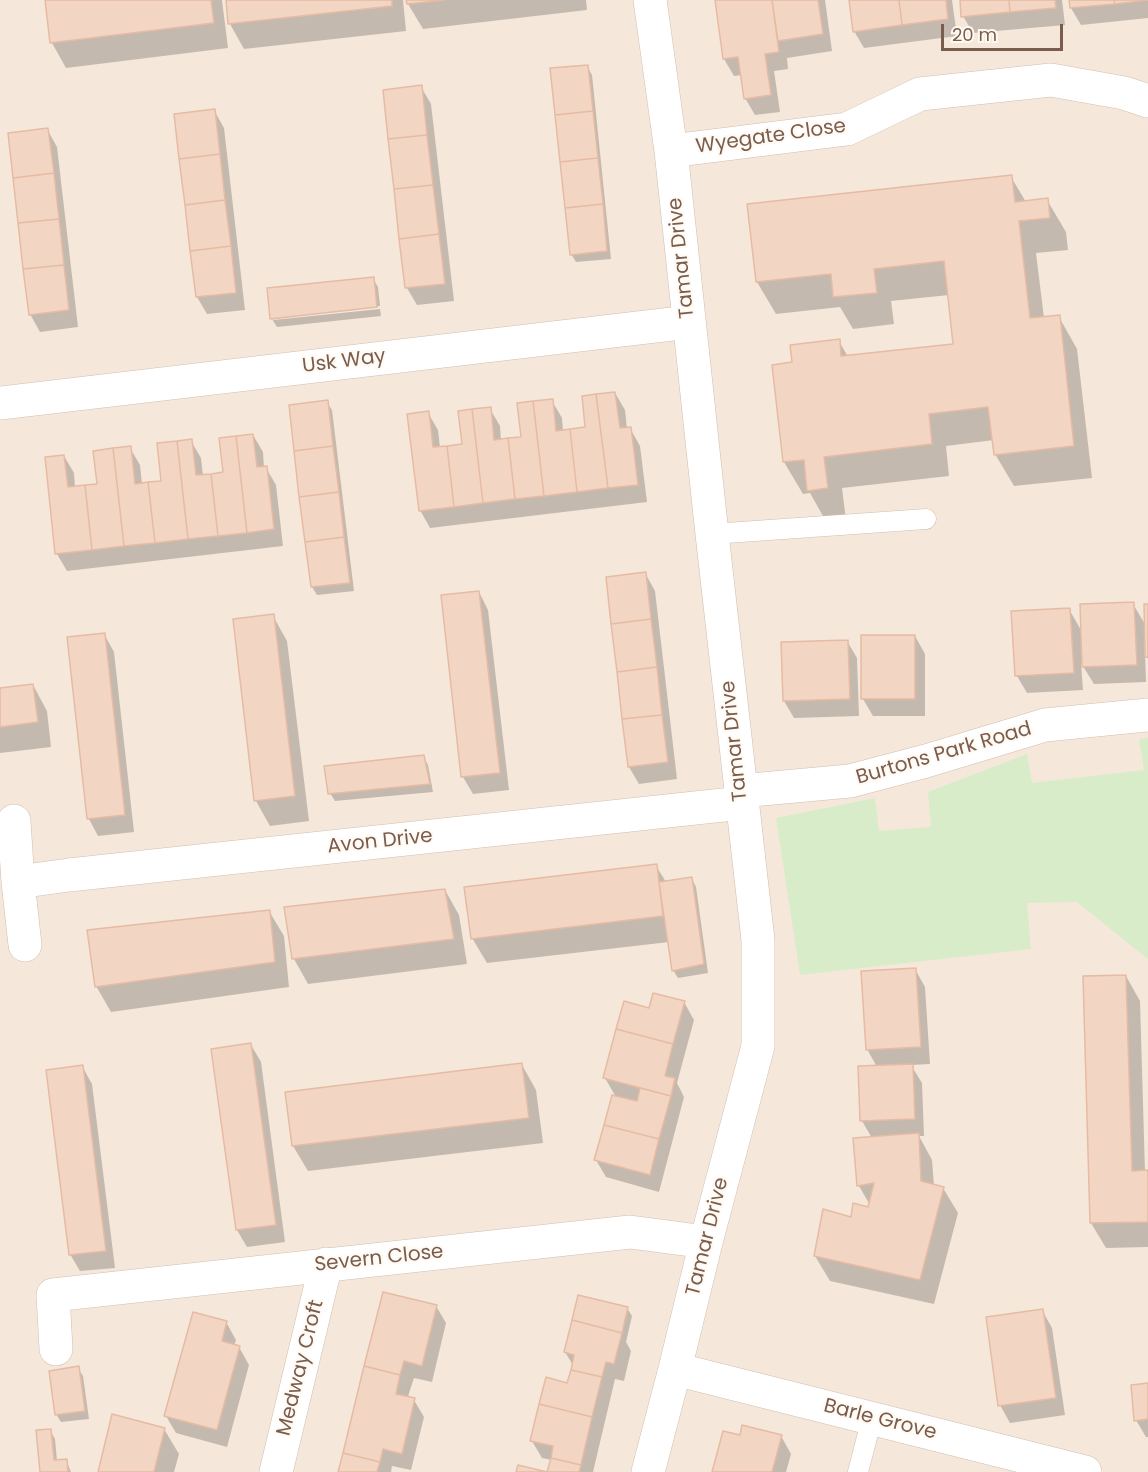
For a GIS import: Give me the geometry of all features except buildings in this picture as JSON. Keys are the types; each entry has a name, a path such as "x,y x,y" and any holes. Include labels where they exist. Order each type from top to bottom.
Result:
{"street":[{"name":"Tamar Drive","path":"648,1472 758,1046 758,940 671,151 650,0"},
{"name":"Wyegate Close","path":"671,151 847,129 920,94 1051,80 1124,93 1148,101"},
{"name":"Usk Way","path":"0,403 689,322"},
{"name":"Burtons Park Road","path":"741,797 850,781 926,761 1044,725 1148,715"},
{"name":"Avon Drive","path":"18,882 741,797"},
{"path":"14,821 25,945"},
{"name":"Severn Close","path":"57,1349 53,1295 630,1232 706,1242"},
{"name":"Medway Croft","path":"276,1472 326,1264"},
{"name":"Barle Grove","path":"675,1368 1085,1472"}],"lane":[{"path":"712,534 926,519"},
{"path":"858,1472 872,1418"}],"shaded area":[{"path":"0,0 1148,0 1148,1472 0,1472"}],"green space":[{"path":"1148,738 1148,959 1077,902 1027,903 1031,949 800,975 776,818 875,798 879,831 931,827 928,792 1027,754 1032,783 1144,770 1139,739"}]}
